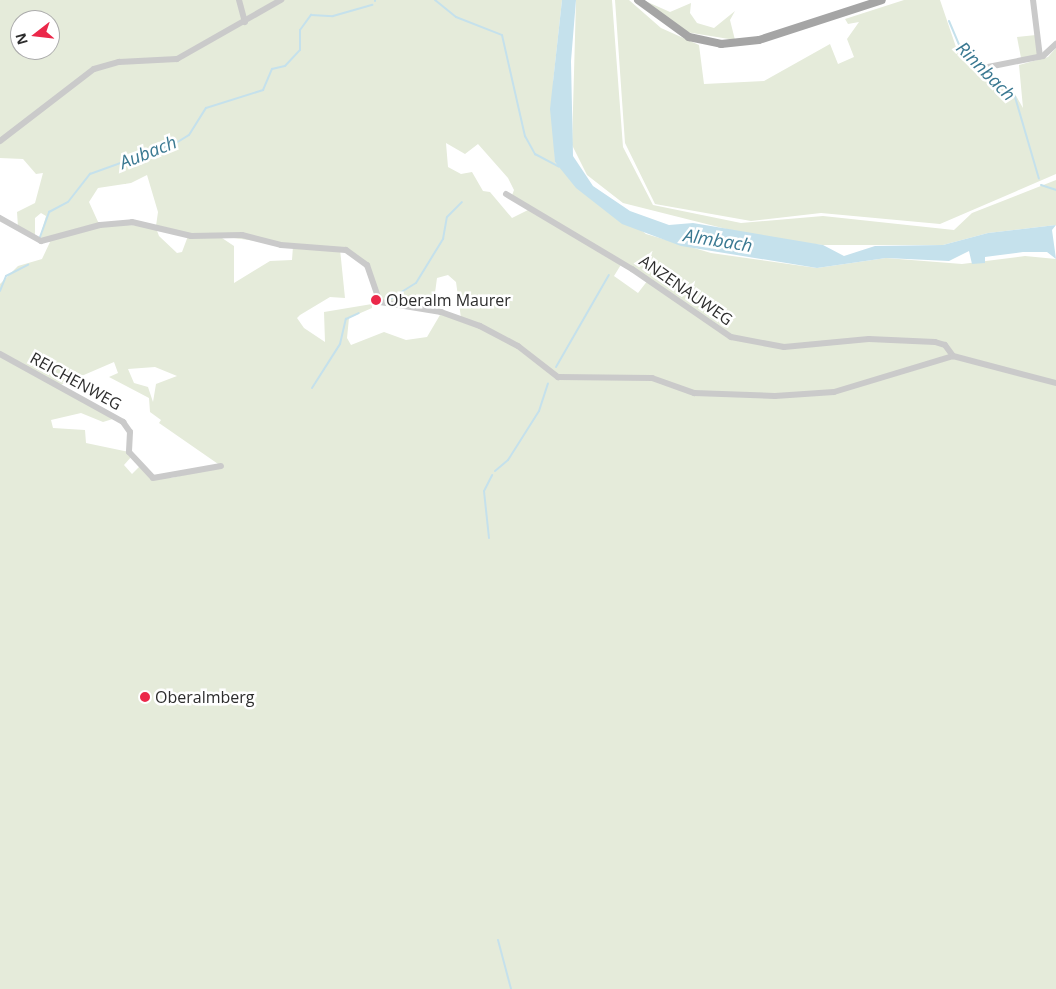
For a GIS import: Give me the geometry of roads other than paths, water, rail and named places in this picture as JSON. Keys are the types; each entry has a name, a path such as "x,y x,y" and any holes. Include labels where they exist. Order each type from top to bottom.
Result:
{"main road":[{"path":"638,0 688,37 721,44 772,36 882,0"}],"street":[{"path":"239,0 245,22"},
{"path":"0,141 94,69 119,62 177,59 281,0"},
{"path":"1033,0 1040,57"},
{"path":"988,67 1040,57 1056,44"},
{"name":"ANZENAUWEG","path":"506,194 632,269 711,327 739,340 784,347 868,339 935,342 949,348 953,356"},
{"path":"0,218 41,241 100,225 132,222 191,236 242,235 281,245 346,250 367,265 380,302 441,312 474,323 518,346 558,377 652,378 694,393 775,396 834,392 953,356 1056,383"},
{"name":"REICHENWEG","path":"0,354 123,422 130,432 128,452 153,478 221,466"}],"water":[{"name":"Almbach","path":"562,0 576,0 571,61 573,156 593,186 630,211 669,225 693,223 823,245 844,256 875,246 943,245 988,233 1056,225 1052,230 1056,259 1047,252 1023,252 985,257 985,263 972,264 969,251 949,261 886,258 817,268 681,246 622,224 576,188 555,162 550,109"}],"waterway":[{"name":"Aubach","path":"435,0 456,17 502,35 525,136 535,154 559,167"},
{"name":"Aubach","path":"40,237 49,212 68,202 90,174 176,143 189,135 206,108 263,90 272,69 285,66 300,50 300,30 311,15 333,16 372,5"},
{"name":"Rinnbach","path":"949,21 962,51 1015,97 1039,179"},
{"name":"Rinnbach","path":"1041,185 1056,190"},
{"path":"387,301 416,283 443,239 447,217 462,202"},
{"name":"Aubach","path":"0,291 6,276 28,265"},
{"path":"556,367 609,275"},
{"path":"312,388 340,344 346,319 359,313"},
{"path":"495,471 508,460 539,411 548,383"},
{"path":"489,538 484,491 492,475"},
{"path":"498,940 511,989"}],"place":[{"name":"Oberalm Maurer","path":"376,300"},
{"name":"Oberalmberg","path":"145,697"}]}
